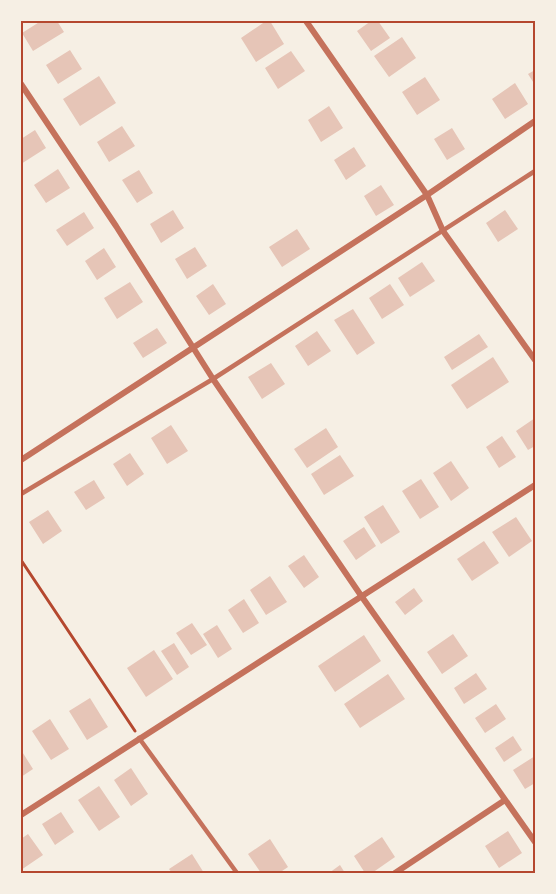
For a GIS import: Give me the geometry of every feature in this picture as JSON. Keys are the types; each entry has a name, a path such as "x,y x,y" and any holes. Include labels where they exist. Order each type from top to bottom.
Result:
{"street":[{"path":"306,21 427,195 443,231 535,360"},
{"path":"21,84 116,226 213,380 362,597 535,842"},
{"path":"21,460 194,349 535,121"},
{"path":"21,815 535,485"},
{"path":"395,873 505,800"}],"lane":[{"path":"21,494 213,380 535,171"},
{"path":"139,738 237,873"}],"path":[{"path":"21,560 139,738"}],"building":[{"path":"41,21 57,21 64,32 33,51 22,33"},
{"path":"266,21 270,21 284,44 256,62 241,38"},
{"path":"371,21 378,21 390,38 371,51 357,31"},
{"path":"402,37 416,58 389,77 374,56"},
{"path":"70,50 82,69 58,84 46,65"},
{"path":"291,51 305,71 278,89 265,68"},
{"path":"535,70 535,85 528,74"},
{"path":"99,76 116,103 80,126 63,99"},
{"path":"425,77 440,100 417,115 402,92"},
{"path":"515,83 528,104 505,119 492,99"},
{"path":"329,106 343,128 321,142 308,120"},
{"path":"122,126 135,146 109,162 97,142"},
{"path":"452,128 465,149 447,160 434,139"},
{"path":"35,130 46,148 21,164 21,139"},
{"path":"354,147 366,166 346,180 334,160"},
{"path":"58,169 70,188 46,203 34,185"},
{"path":"139,170 153,193 137,203 122,180"},
{"path":"381,185 394,205 376,216 364,196"},
{"path":"173,210 184,228 161,243 150,224"},
{"path":"505,210 518,229 498,242 486,223"},
{"path":"84,212 94,228 67,246 56,230"},
{"path":"297,229 310,249 282,267 269,247"},
{"path":"195,247 207,266 187,279 175,259"},
{"path":"104,248 116,267 97,280 85,261"},
{"path":"422,262 435,281 410,297 398,278"},
{"path":"130,282 143,302 117,319 104,298"},
{"path":"213,284 226,304 209,315 196,296"},
{"path":"390,284 404,305 382,319 369,298"},
{"path":"353,309 375,343 357,355 334,320"},
{"path":"157,328 167,343 143,358 133,343"},
{"path":"317,331 331,351 308,366 295,346"},
{"path":"479,334 488,347 452,370 444,357"},
{"path":"493,357 509,382 467,409 451,385"},
{"path":"271,363 285,384 262,399 248,377"},
{"path":"535,418 535,446 528,450 516,431"},
{"path":"171,425 188,451 167,464 151,438"},
{"path":"326,428 338,447 307,468 294,449"},
{"path":"502,436 516,457 499,468 486,447"},
{"path":"130,453 144,474 127,486 113,464"},
{"path":"340,455 354,476 324,495 311,474"},
{"path":"451,461 469,488 451,501 433,473"},
{"path":"421,479 439,507 420,519 402,491"},
{"path":"94,480 105,498 86,510 74,492"},
{"path":"383,505 400,532 381,544 364,517"},
{"path":"48,510 62,531 43,544 29,522"},
{"path":"516,517 532,541 509,557 492,532"},
{"path":"364,527 376,546 356,560 343,541"},
{"path":"484,541 499,563 472,581 457,559"},
{"path":"304,555 319,577 304,588 288,566"},
{"path":"270,576 287,602 266,615 250,590"},
{"path":"414,588 423,601 405,615 395,602"},
{"path":"244,599 259,623 243,633 228,610"},
{"path":"192,623 207,645 191,655 176,633"},
{"path":"217,625 232,649 218,658 203,634"},
{"path":"453,634 468,656 442,674 427,652"},
{"path":"364,635 381,661 335,692 318,666"},
{"path":"174,643 189,667 177,675 161,651"},
{"path":"154,650 173,679 146,697 127,668"},
{"path":"476,673 487,689 464,704 454,688"},
{"path":"388,674 405,699 360,728 344,704"},
{"path":"90,698 108,727 87,740 69,711"},
{"path":"496,704 506,719 485,733 475,718"},
{"path":"50,719 69,749 51,760 32,731"},
{"path":"513,736 522,750 504,762 495,748"},
{"path":"21,750 33,769 21,777"},
{"path":"535,756 535,783 525,789 513,770"},
{"path":"131,768 148,794 131,806 114,780"},
{"path":"99,786 120,817 99,831 78,800"},
{"path":"61,812 74,832 55,845 42,824"},
{"path":"508,831 522,853 499,868 485,846"},
{"path":"28,834 43,855 21,870 21,839"},
{"path":"382,837 395,857 372,873 365,873 354,856"},
{"path":"270,839 288,867 279,873 261,873 248,854"},
{"path":"192,854 204,873 172,873 169,869"},
{"path":"340,865 345,873 329,873"}]}
